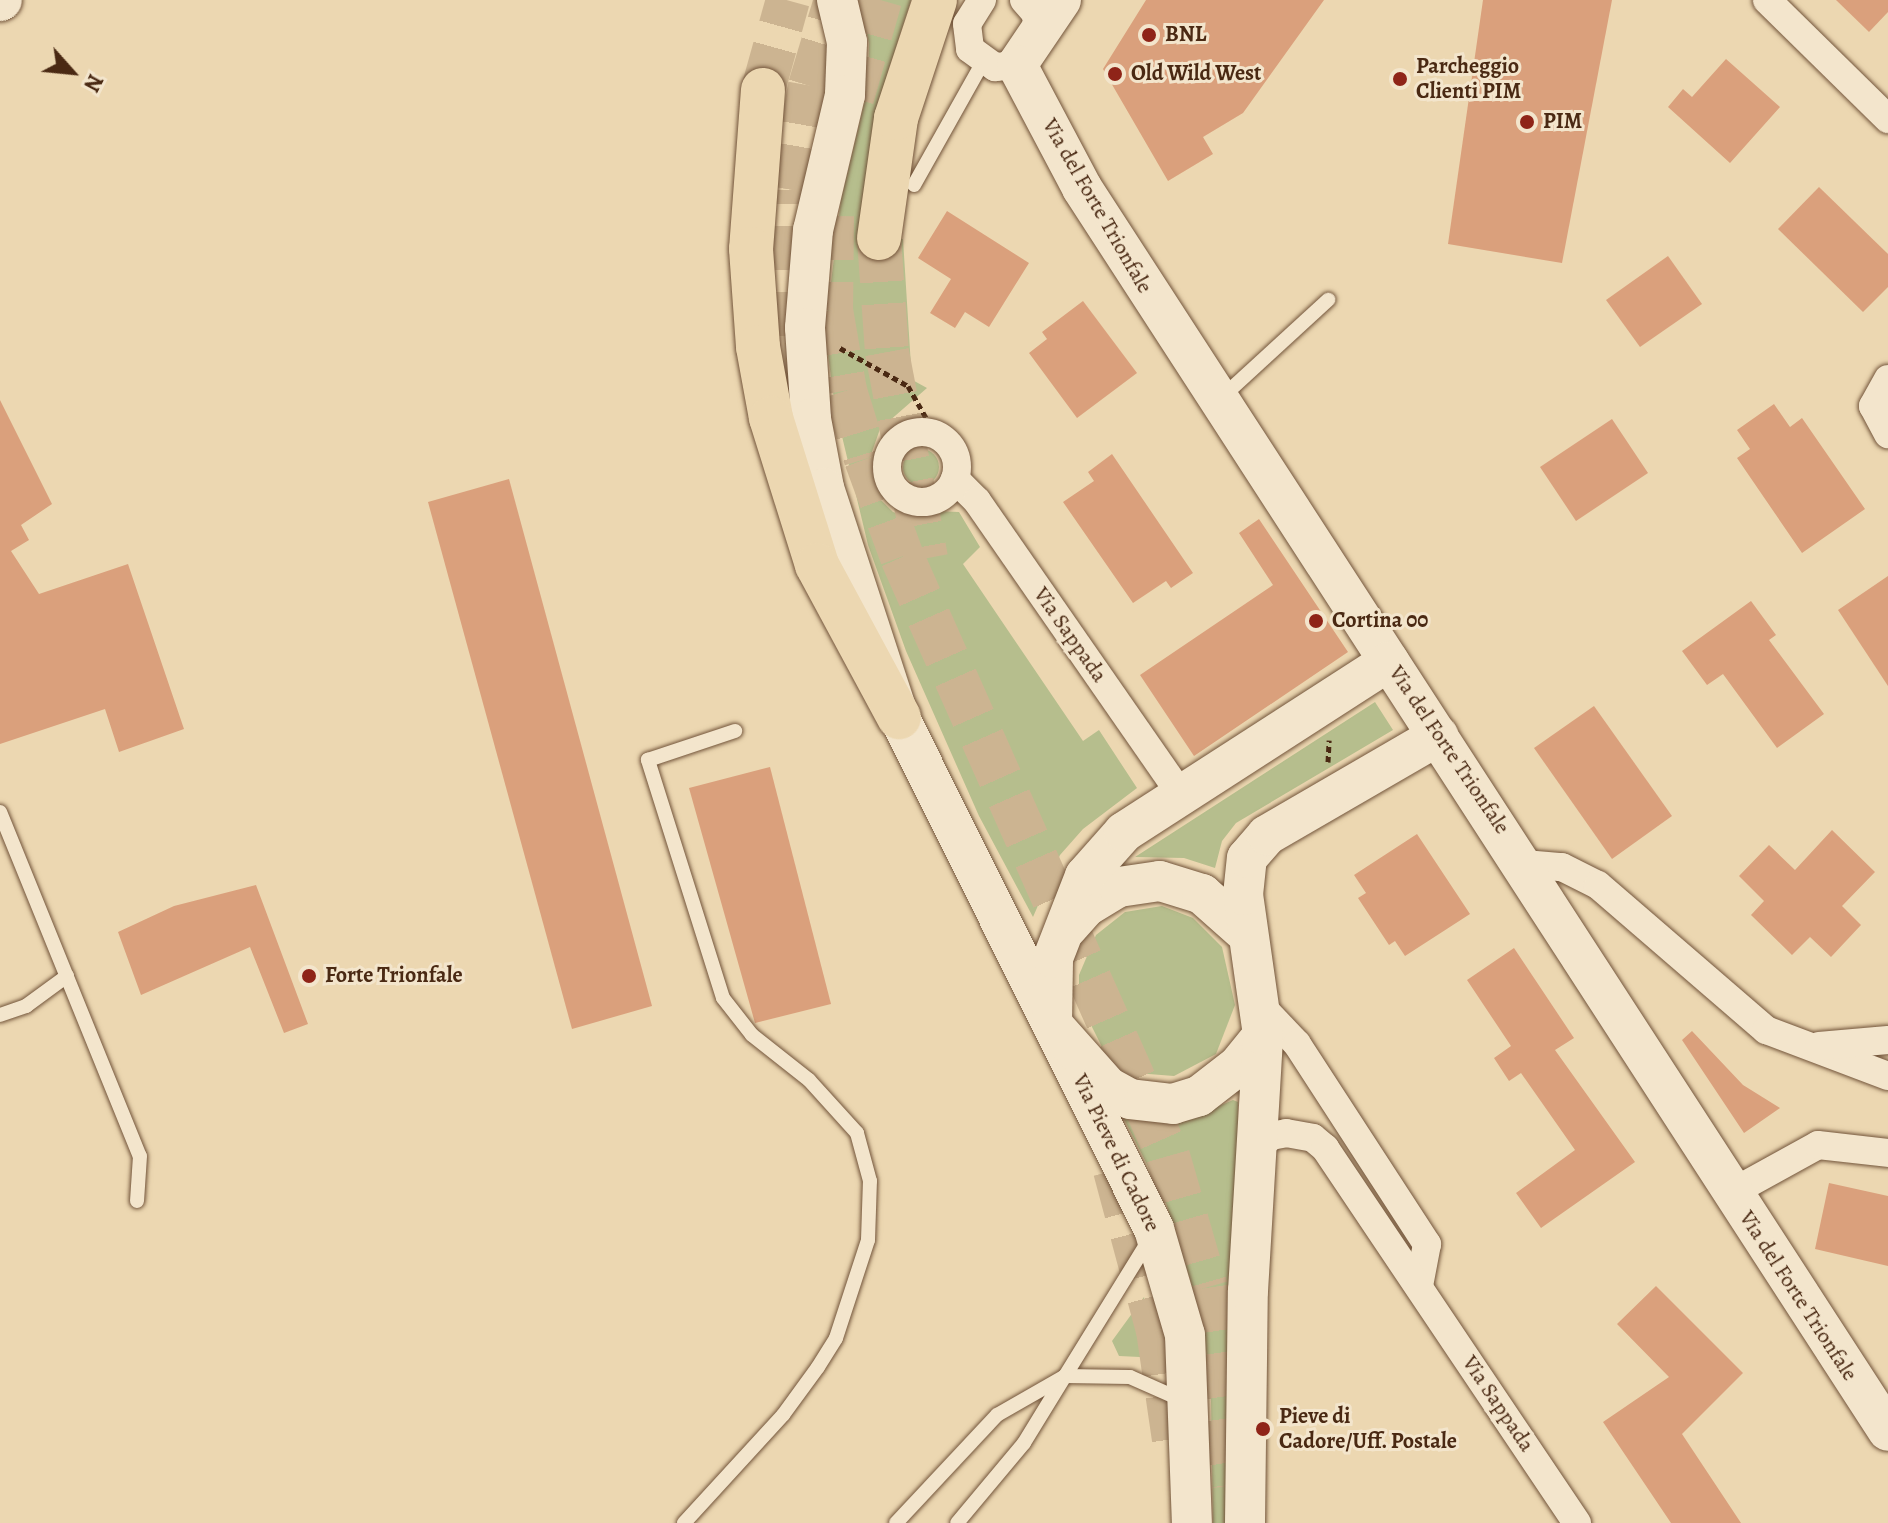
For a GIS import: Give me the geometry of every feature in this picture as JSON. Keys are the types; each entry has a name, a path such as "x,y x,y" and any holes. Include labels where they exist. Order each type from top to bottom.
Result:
{"highway":[{"path":"879,238 896,118 935,0"},
{"path":"763,90 751,249 758,347 771,418 817,565 899,717"}],"street":[{"path":"837,0 847,42 845,95 813,230 805,328 811,419 824,488 899,717 1052,1024"},
{"path":"982,0 971,12 966,32 970,49 1013,55"},
{"path":"1013,55 1036,14 1024,0"},
{"path":"1013,55 1061,0"},
{"path":"1767,0 1888,119"},
{"name":"Via del Forte Trionfale","path":"1013,55 1082,188 1217,402 1524,864 1731,1193 1888,1431"},
{"path":"1888,379 1873,406 1888,434"},
{"path":"936,435 912,434 894,447 890,482 906,499 929,502 941,497 955,479"},
{"name":"Via Sappada","path":"936,435 952,449 955,479 977,501 1181,794"},
{"name":"Via Pieve di Cadore","path":"1192,1523 1190,1403 1183,1321 1154,1229 1052,1024 1051,968 1076,894 1109,846 1181,794 1389,661"},
{"path":"1245,1523 1262,1020 1247,934 1243,880 1251,849 1326,799 1438,736"},
{"path":"1524,864 1553,864 1587,878 1745,1016 1766,1030 1888,1076"},
{"name":"Via Pieve di Cadore","path":"1064,931 1087,906 1119,887 1160,881 1202,894 1247,934"},
{"path":"1262,1020 1297,1044 1427,1244 1419,1286"},
{"name":"Via Pieve di Cadore","path":"1052,1024 1108,1087 1130,1099 1158,1104 1185,1101 1210,1089 1262,1020"},
{"path":"1814,1046 1888,1040"},
{"name":"Via Sappada","path":"1256,1150 1271,1136 1286,1133 1319,1143 1419,1286 1577,1523"},
{"path":"1731,1193 1818,1145 1888,1153"}],"lane":[{"path":"914,185 1013,55"},
{"path":"1217,402 1328,300"},
{"path":"684,1523 783,1415 818,1367 836,1338 868,1240 870,1181 857,1133 809,1080 752,1035 723,998 648,760 735,731"},
{"path":"0,812 140,1156 137,1201"},
{"path":"0,1015 26,1006 67,976"},
{"path":"957,1523 1024,1443 1120,1294 1154,1229"},
{"path":"896,1523 997,1415 1065,1376 1102,1373 1130,1377 1190,1403"}],"path":[{"path":"805,328 908,386 936,435"},
{"path":"1326,799 1330,699"}],"green space":[{"path":"859,0 911,0 881,94 867,238 903,239 911,366 907,377 927,388 880,429 867,466 878,497 893,512 910,518 935,511 959,512 980,547 963,564 1083,741 1099,730 1137,788 1083,829 1060,855 1033,917 979,816 906,651 868,545 835,407 825,332 841,200 868,88 869,43"},
{"path":"921,449 934,454 939,467 934,480 921,485 908,480 903,467 908,454"},
{"path":"1375,702 1393,730 1236,823 1222,841 1215,868 1184,858 1135,857"},
{"path":"1162,906 1193,918 1222,947 1235,1005 1216,1054 1174,1076 1136,1073 1106,1055 1079,1001 1079,975 1096,935 1125,912"},
{"path":"1233,1100 1238,1102 1238,1175 1229,1523 1213,1523 1211,1401 1203,1320 1165,1200 1124,1119 1175,1125"},
{"path":"1144,1297 1159,1368 1140,1357 1119,1356 1112,1341"}],"building":[{"path":"1146,0 1324,0 1243,113 1203,137 1213,154 1168,181 1103,69"},
{"name":"PIM","path":"1483,0 1612,0 1562,263 1448,244"},
{"path":"1836,0 1888,0 1888,12 1869,32"},
{"path":"1726,59 1780,107 1730,163 1668,107 1683,89 1692,97"},
{"path":"1819,187 1888,254 1888,287 1863,312 1778,229"},
{"path":"947,211 1029,263 989,327 965,312 955,328 930,313 951,279 918,258"},
{"path":"1668,256 1702,304 1640,347 1606,300"},
{"path":"1083,301 1137,373 1077,418 1029,353 1047,339 1042,332"},
{"path":"0,400 52,504 21,525 29,540 11,551 39,594 128,564 184,729 119,752 105,709 0,744"},
{"path":"1774,404 1790,427 1802,418 1865,509 1802,553 1737,458 1750,449 1737,430"},
{"path":"1612,419 1648,473 1576,521 1540,467"},
{"path":"1112,454 1193,573 1171,588 1166,581 1133,603 1063,502 1094,481 1088,472"},
{"path":"509,479 652,1006 572,1029 428,502"},
{"path":"1259,519 1348,652 1194,756 1140,675 1273,585 1239,533"},
{"path":"1888,576 1888,686 1838,610"},
{"path":"1751,601 1776,635 1769,640 1824,714 1777,748 1723,674 1707,685 1682,651"},
{"path":"1594,706 1672,816 1612,859 1534,748"},
{"path":"770,767 831,1004 755,1023 689,788"},
{"path":"1832,830 1875,872 1842,906 1861,925 1831,957 1810,937 1792,955 1751,915 1764,901 1739,876 1769,845 1795,870"},
{"path":"1417,834 1470,914 1405,956 1395,941 1389,945 1358,898 1366,893 1354,875"},
{"path":"256,885 308,1024 284,1033 250,947 141,995 118,932 174,906"},
{"path":"1514,948 1574,1038 1555,1050 1635,1162 1541,1228 1516,1193 1575,1150 1521,1073 1509,1081 1494,1058 1511,1046 1467,980"},
{"path":"1692,1031 1743,1085 1780,1108 1744,1133 1682,1040"},
{"path":"1829,1183 1888,1196 1888,1266 1815,1249"},
{"path":"1656,1286 1743,1373 1682,1434 1741,1523 1671,1523 1603,1422 1669,1377 1617,1324"}],"tunnel":[{"path":"763,90 788,0"},
{"path":"792,336 792,190 810,86 836,0"},
{"path":"852,98 880,0"},
{"path":"832,216 831,310 845,391 866,459 902,557 1168,1156 1206,1288 1235,1485"},
{"path":"879,238 887,352 926,558"},
{"path":"1115,1170 1158,1330 1175,1446"}],"place":[{"name":"BNL","path":"1149,35"},
{"name":"Old Wild West","path":"1115,74"},
{"name":"Parcheggio Clienti PIM","path":"1400,79"},
{"name":"PIM","path":"1527,122"},
{"name":"Cortina 00","path":"1316,621"},
{"name":"Forte Trionfale","path":"309,976"},
{"name":"Pieve di Cadore/Uff. Postale","path":"1263,1429"}]}
